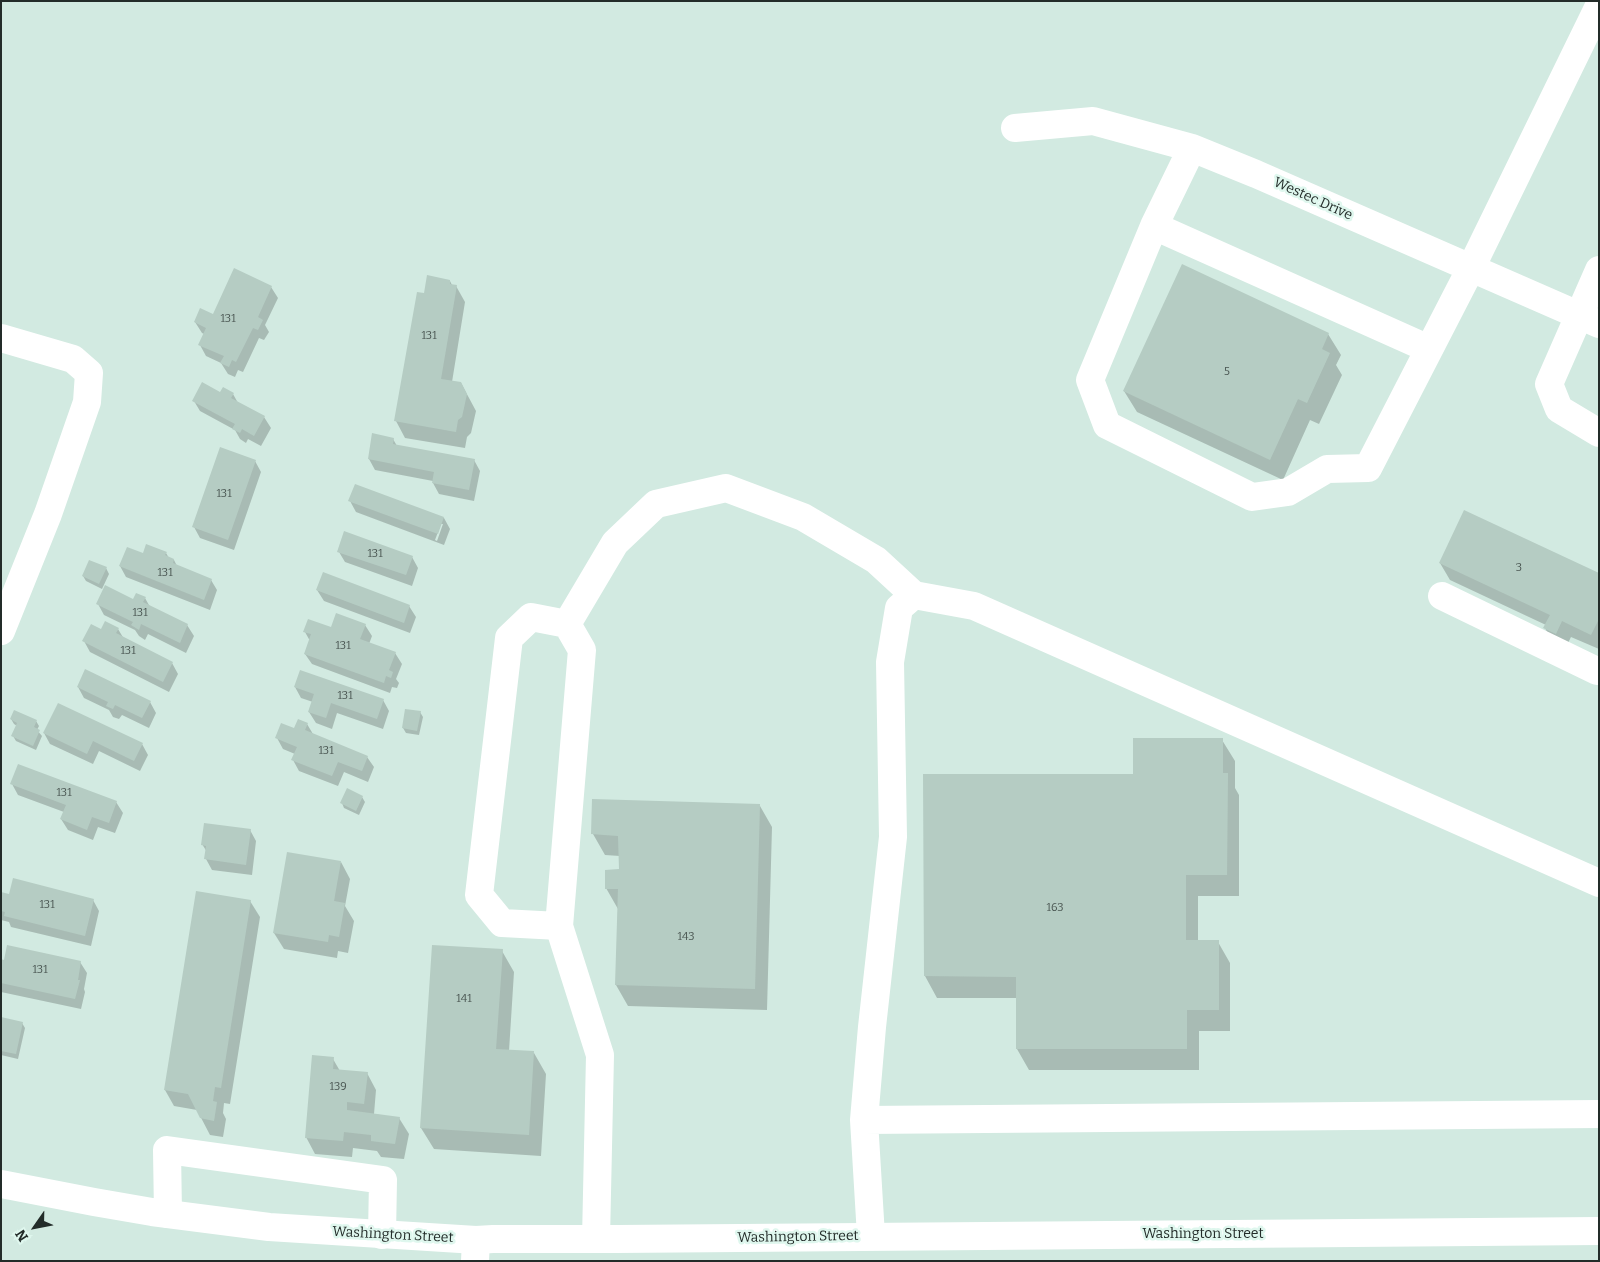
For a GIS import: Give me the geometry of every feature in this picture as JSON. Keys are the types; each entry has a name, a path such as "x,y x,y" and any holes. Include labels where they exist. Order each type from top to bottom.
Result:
{"main road":[{"path":"1192,148 1154,226 1090,380 1107,425 1252,497 1288,492 1327,469 1368,468 1471,268 1599,6"},
{"name":"Westec Drive","path":"1015,128 1094,121 1192,148 1256,174 1589,320"},
{"path":"1154,226 1429,349"},
{"path":"1599,270 1589,320 1549,384 1559,409 1599,433"},
{"path":"1,338 73,359 89,373 87,402 48,514 1,632"},
{"path":"567,624 615,543 656,504 726,488 803,517 876,560 914,596 974,606 1599,883"},
{"path":"872,1236 864,1120 872,1027 893,837 890,662 899,608 914,596"},
{"path":"1442,596 1597,671 1599,670"},
{"path":"559,926 502,923 479,895 509,638 531,617 567,624 582,650 559,926 600,1056 596,1239"},
{"path":"864,1120 1599,1114"},
{"path":"168,1214 167,1150 382,1180 382,1234"},
{"name":"Washington Street","path":"1,1184 168,1214 269,1227 382,1234 475,1251 493,1239 1599,1231"}],"building":[{"path":"1182,264 1329,333 1322,349 1330,353 1307,403 1298,399 1270,460 1123,391"},
{"path":"234,268 272,286 258,317 263,320 258,330 253,328 236,362 232,360 229,367 220,363 224,356 198,345 206,328 194,322 200,308 213,314"},
{"path":"427,275 450,280 450,284 457,285 441,379 461,382 467,394 462,417 458,420 456,432 394,421 417,292 424,293"},
{"path":"202,382 220,392 223,387 234,393 231,398 265,416 254,436 242,429 240,433 232,429 235,424 192,401"},
{"path":"372,433 394,438 393,444 475,459 469,490 432,483 434,472 368,459"},
{"path":"220,447 256,460 228,540 192,527"},
{"path":"355,484 444,517 438,534 348,501"},
{"path":"1464,510 1599,573 1599,619 1591,635 1562,621 1556,634 1543,628 1550,615 1439,563"},
{"path":"344,531 413,556 406,575 337,552"},
{"path":"146,544 167,552 165,555 174,559 173,563 212,579 204,600 119,566 127,547 143,553"},
{"path":"89,560 107,567 99,584 82,576"},
{"path":"323,572 410,605 404,623 316,590"},
{"path":"105,585 133,599 136,593 146,597 143,602 188,624 180,643 141,624 139,630 131,625 133,622 96,604"},
{"path":"336,613 366,624 360,639 396,652 389,670 393,672 391,678 386,676 384,683 304,654 311,634 303,632 308,619 331,627"},
{"path":"105,621 119,628 116,633 173,662 163,682 82,641 91,624 101,629"},
{"path":"85,669 151,701 142,718 115,705 113,709 106,706 108,702 77,687"},
{"path":"300,670 384,699 377,719 331,703 326,718 308,712 314,694 294,687"},
{"path":"58,703 143,743 134,761 93,741 87,754 43,733"},
{"path":"405,709 421,711 417,731 402,728"},
{"path":"14,710 37,720 34,727 40,730 33,746 11,736 17,723 10,719"},
{"path":"298,719 308,723 305,730 368,756 362,771 338,762 332,776 291,760 297,747 275,738 281,723 294,728"},
{"path":"1133,738 1223,738 1223,773 1228,773 1227,875 1186,875 1186,940 1219,940 1219,1010 1187,1010 1187,1049 1016,1049 1016,977 924,976 923,774 1133,774"},
{"path":"18,764 117,801 109,823 92,817 87,830 60,819 66,805 10,784"},
{"path":"347,788 363,796 356,811 340,803"},
{"path":"592,799 760,804 755,989 615,985 618,889 605,889 605,870 619,869 618,836 591,834"},
{"path":"204,823 251,829 246,865 204,859 206,846 201,845"},
{"path":"287,852 341,861 334,901 345,903 339,937 329,935 328,942 273,933"},
{"path":"13,878 94,899 85,936 4,916 5,912 1,911 1,892 9,894"},
{"path":"196,891 251,900 221,1088 215,1087 213,1101 217,1102 214,1121 200,1118 188,1094 164,1090"},
{"path":"7,945 81,961 78,980 80,980 75,999 1,983 1,959 4,960"},
{"path":"432,945 503,949 496,1049 534,1051 529,1135 420,1128"},
{"path":"1,1017 23,1022 16,1054 1,1051"},
{"path":"312,1055 334,1057 333,1069 368,1072 364,1104 347,1102 347,1110 400,1117 395,1144 371,1141 371,1135 344,1132 343,1141 305,1138"}]}
